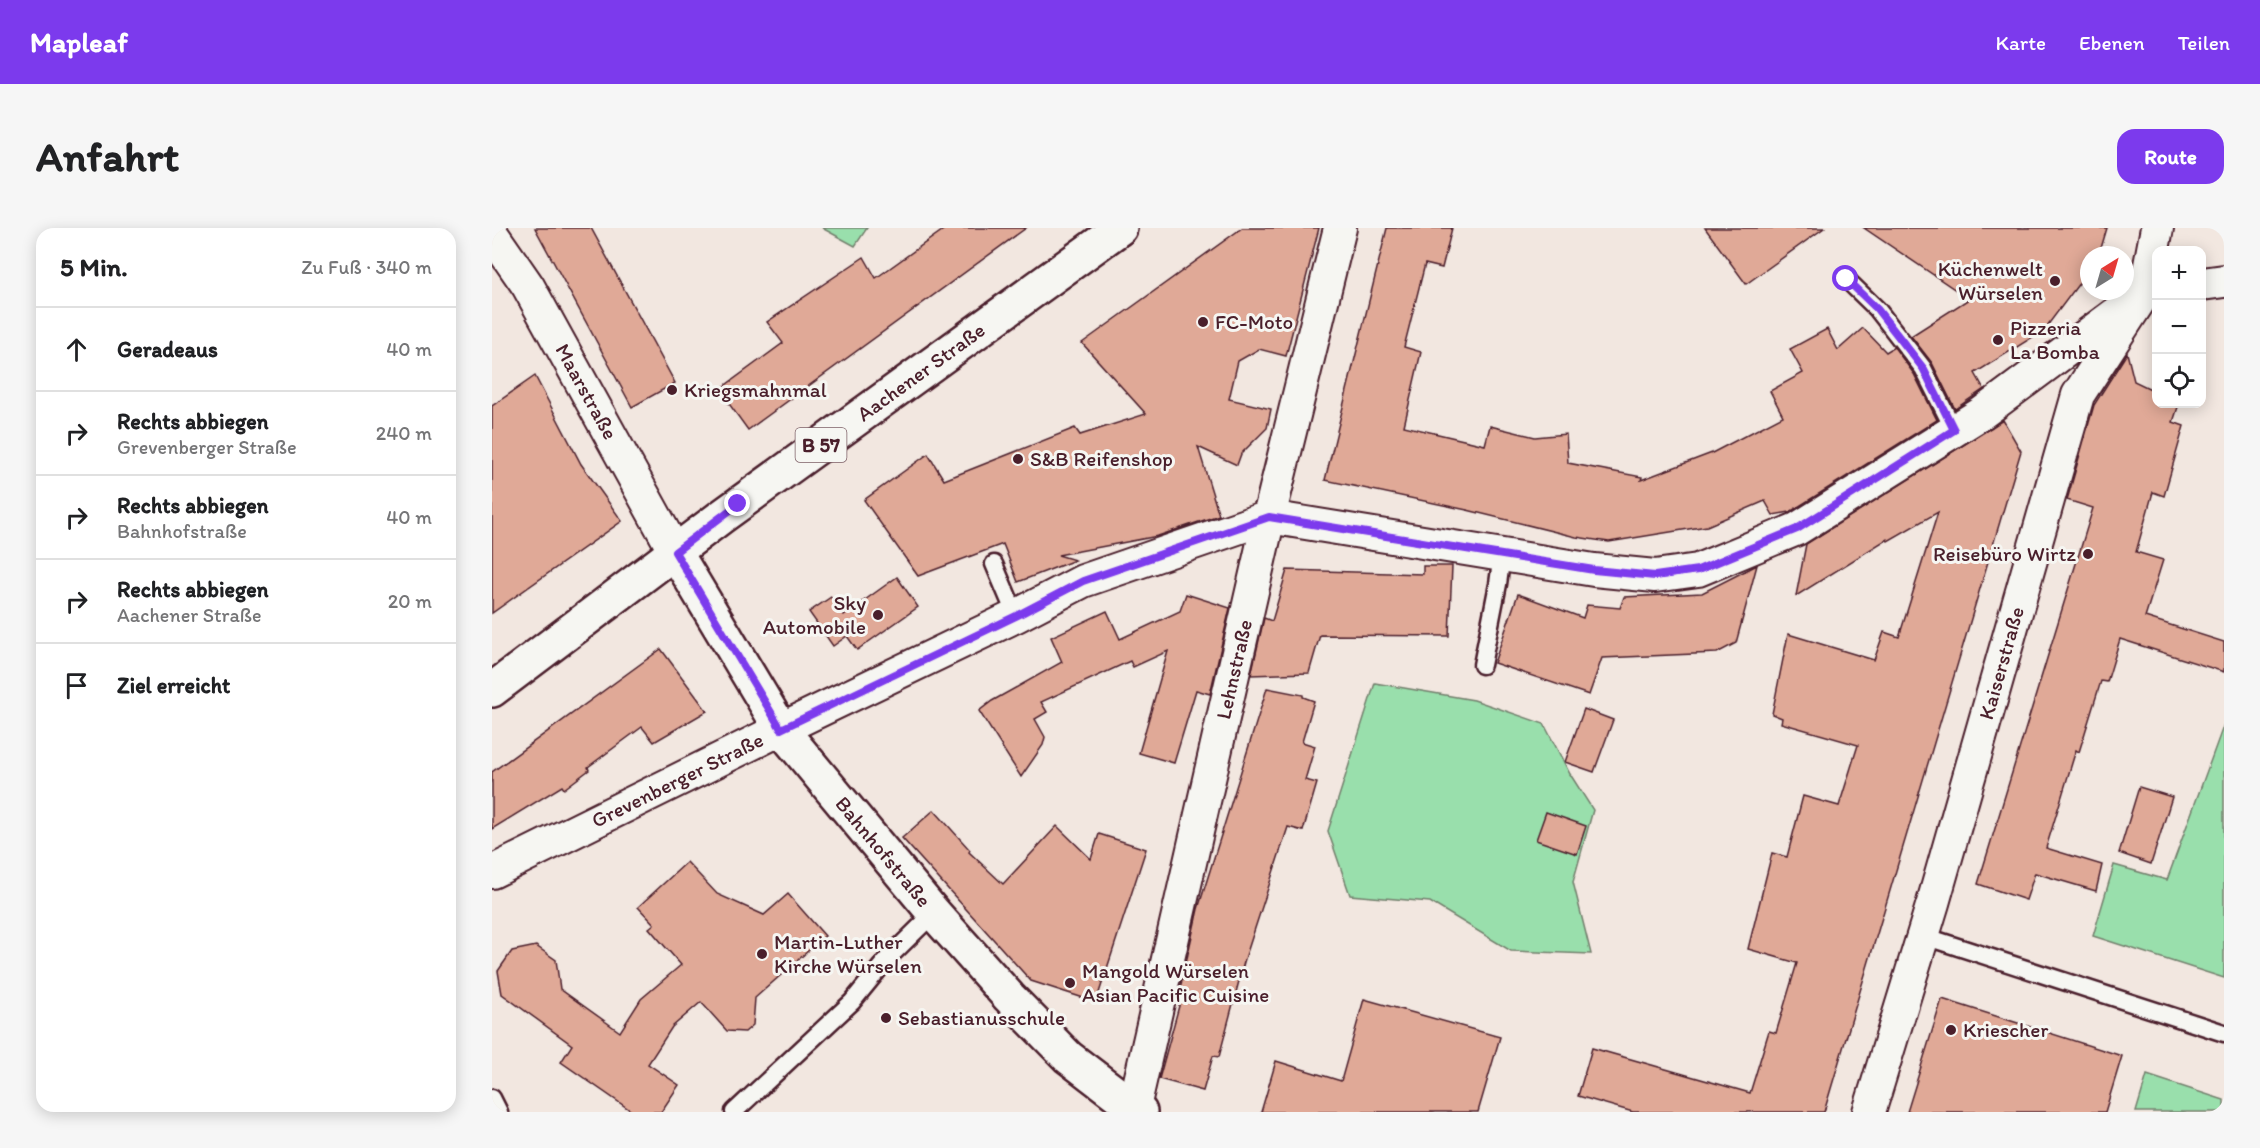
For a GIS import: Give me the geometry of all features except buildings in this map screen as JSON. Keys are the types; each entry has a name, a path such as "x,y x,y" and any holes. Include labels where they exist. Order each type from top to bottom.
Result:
{"main road":[{"name":"Aachener Straße","path":"492,690 720,517 1120,228"},
{"name":"Bahnhofstraße","path":"675,552 781,729 934,913 1009,997 1068,1057 1136,1111"}],"street":[{"name":"Lehnstraße","path":"1136,1111 1269,517 1340,228"},
{"name":"Kaiserstraße","path":"1869,1112 2027,580 2078,396 2151,292 2157,228"},
{"name":"Maarstraße","path":"492,234 528,286 675,552"},
{"path":"2206,283 2224,281"},
{"name":"Grevenberger Straße","path":"492,872 1016,616 1083,581 1269,517 1594,570 1655,576 1698,570 1797,529 1982,413 2151,292"}],"lane":[{"path":"1846,279 1877,309 1923,368 1954,430"},
{"path":"1482,665 1502,554"},
{"path":"994,564 1016,616"},
{"path":"734,1112 852,1002 888,958 934,913"},
{"path":"1923,936 2224,1033"},
{"path":"492,1098 499,1112"}],"green space":[{"path":"822,228 867,228 855,246"},
{"path":"1375,683 1474,700 1544,724 1570,774 1593,810 1573,882 1591,954 1511,951 1430,902 1350,895 1328,831"},
{"path":"2224,724 2224,978 2093,936 2114,865 2167,880"},
{"path":"2147,1075 2224,1100 2224,1112 2136,1112"}],"place":[{"name":"Küchenwelt Würselen","path":"2055,281"},
{"name":"FC-Moto","path":"1203,322"},
{"name":"Pizzeria La Bomba","path":"1998,340"},
{"name":"Kriegsmahnmal","path":"672,390"},
{"name":"S&B Reifenshop","path":"1018,459"},
{"name":"Reisebüro Wirtz","path":"2088,554"},
{"name":"Sky Automobile","path":"878,615"},
{"name":"Martin-Luther Kirche Würselen","path":"762,954"},
{"name":"Mangold Würselen Asian Pacific Cuisine","path":"1070,983"},
{"name":"Sebastianusschule","path":"886,1018"},
{"name":"Kriescher","path":"1951,1030"}],"route":[{"path":"738,504 675,552 781,729 1016,616 1083,581 1269,517 1594,570 1655,576 1698,570 1797,529 1954,430 1923,368 1877,309 1846,279"}]}
